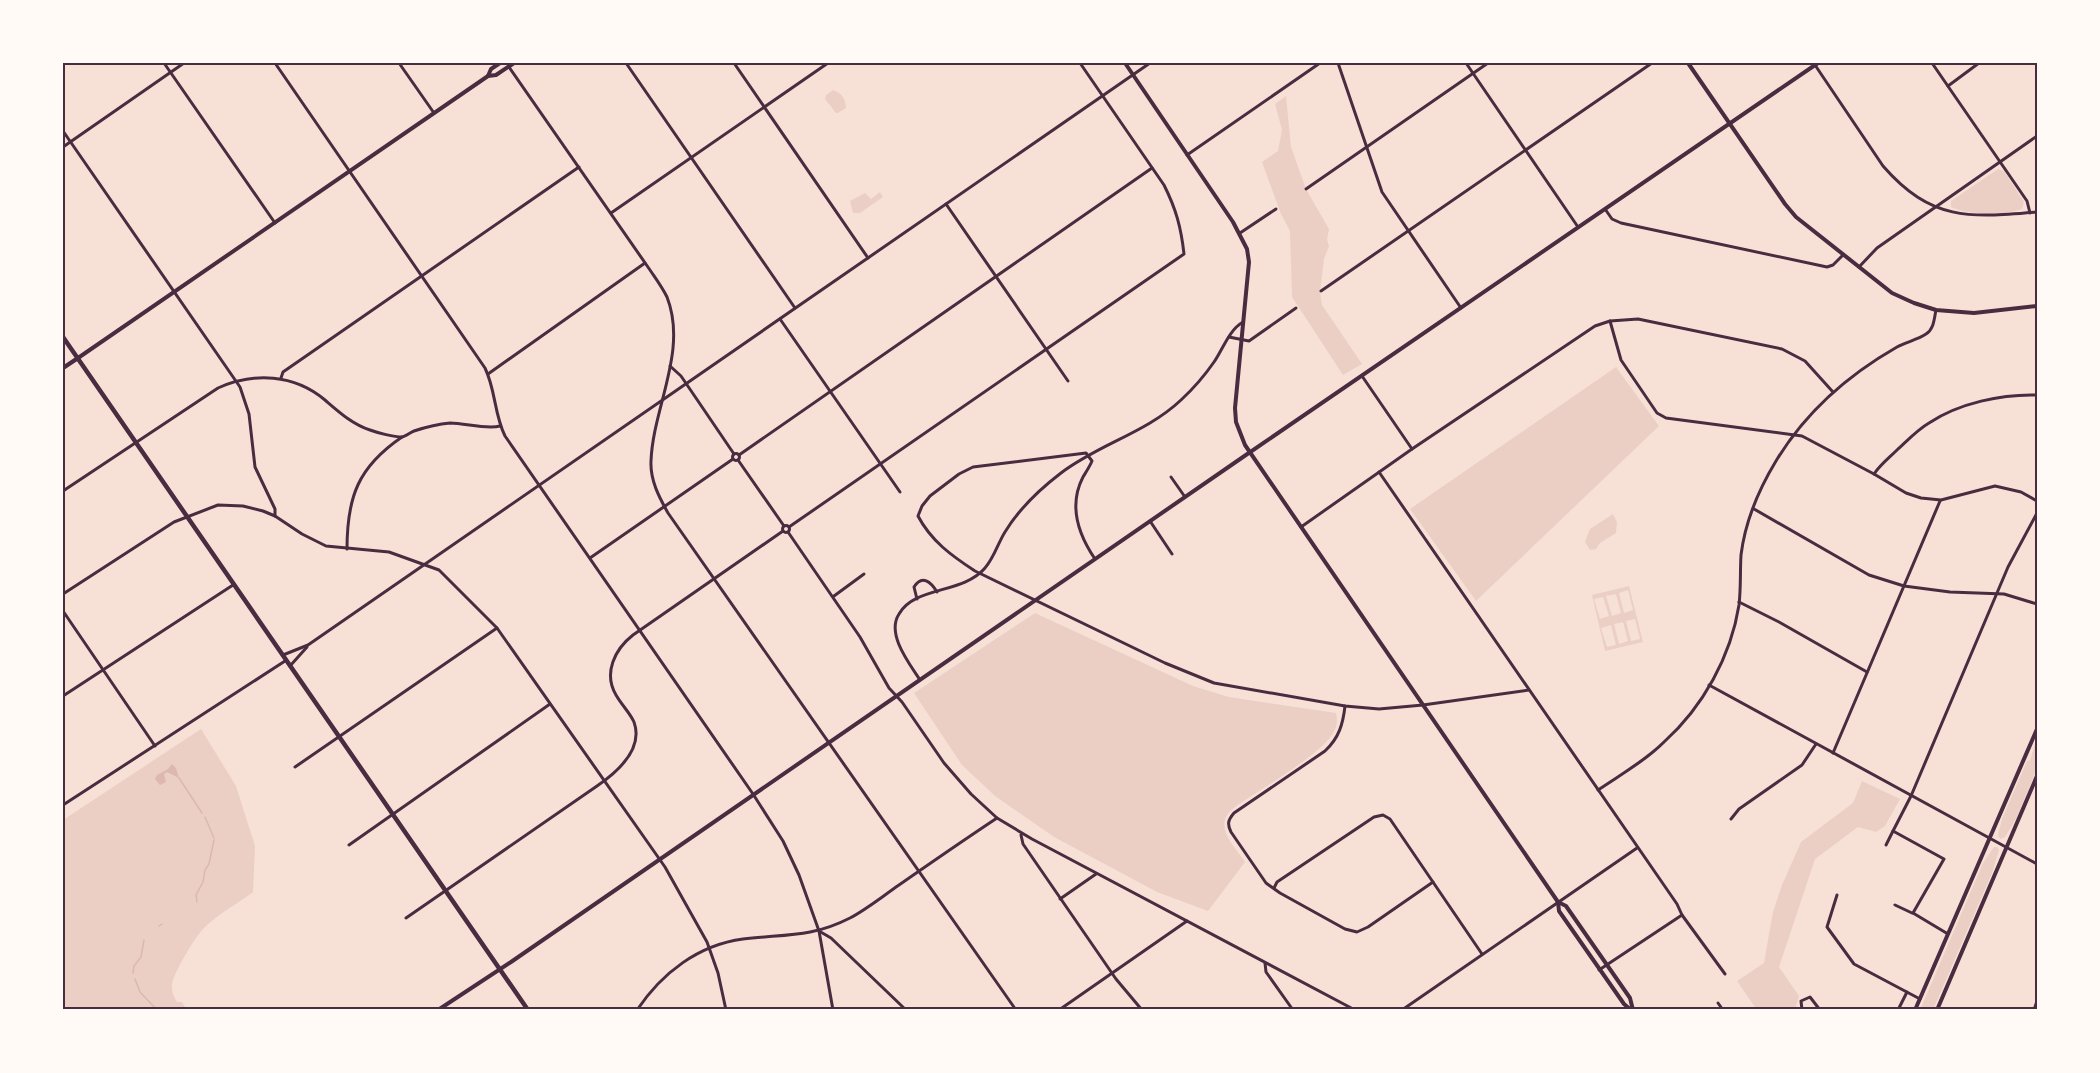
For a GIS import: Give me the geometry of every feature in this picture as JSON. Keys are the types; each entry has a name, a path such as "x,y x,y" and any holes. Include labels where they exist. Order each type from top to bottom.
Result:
{"main road":[{"path":"488,76 491,69 500,63"},
{"path":"63,368 488,76 496,75 514,63"},
{"path":"1125,63 1240,233 1247,249 1249,262 1234,408 1236,422 1250,452 1558,902 1559,911 1599,970 1624,1004 1632,1010"},
{"path":"1688,63 1790,210 1810,230 1892,293 1936,310 1974,313 2037,306"},
{"path":"438,1010 500,970 1816,64"},
{"path":"63,337 528,1010"},
{"path":"1915,1010 2037,729"},
{"path":"1937,1010 2037,776"},
{"path":"1558,902 1566,906 1630,998 1632,1010"}],"street":[{"path":"164,63 275,223"},
{"path":"63,147 184,63"},
{"path":"275,63 488,374 494,388 500,426 783,841 799,875 819,931 833,1010"},
{"path":"399,63 434,113"},
{"path":"626,63 795,308"},
{"path":"734,63 868,258"},
{"path":"611,213 828,63"},
{"path":"784,526 789,526 1184,254 1182,233 1175,206 1152,168 1080,63"},
{"path":"281,655 308,645 1150,63"},
{"path":"1188,155 1320,63"},
{"path":"1338,63 1382,192 1461,308"},
{"path":"1466,63 1578,227"},
{"path":"1306,189 1488,63"},
{"path":"1321,291 1652,63"},
{"path":"1932,63 2027,201 2030,213"},
{"path":"1948,86 1979,63"},
{"path":"1816,64 1889,172 1916,196 1963,215 1991,217 2037,212"},
{"path":"509,66 664,292 672,318 674,344 651,462 657,493 714,579 1016,1010"},
{"path":"63,131 236,381 249,414 255,467 275,509 275,516"},
{"path":"1859,267 1877,248 2037,136"},
{"path":"281,378 283,372 579,167"},
{"path":"738,460 739,455 1152,168"},
{"path":"946,204 1068,381"},
{"path":"1240,233 1276,209"},
{"path":"1605,209 1612,219 1621,223 1827,267 1833,265 1843,255"},
{"path":"488,374 645,263"},
{"path":"1229,337 1249,341 1296,308"},
{"path":"1598,790 1664,742 1691,712 1720,668 1728,648 1739,602 1743,544 1747,526 1772,469 1794,435 1833,392 1898,346 1927,334 1932,327 1936,310"},
{"path":"780,319 900,492"},
{"path":"1301,527 1595,326 1610,321 1638,319 1782,349 1805,361 1833,392"},
{"path":"920,680 898,640 895,627 895,621 904,607 917,599 964,584 980,573 986,567 1005,531 1023,508 1061,473 1088,454 1135,433 1165,414 1199,381 1215,360 1235,326 1244,321"},
{"path":"1610,321 1621,360 1658,413 1666,418 1802,436 1906,493 1921,498 1941,500 1995,486 2020,492 2037,501"},
{"path":"670,366 676,370 734,454 739,455"},
{"path":"1362,376 1412,449"},
{"path":"63,491 218,388 253,378 281,378 293,382 323,398 338,413 369,430 402,436"},
{"path":"1874,474 1930,422 1951,411 1974,403 2018,395 2037,395"},
{"path":"347,549 348,514 356,488 370,465 390,445 402,436 447,423 465,423 494,428 500,426"},
{"path":"590,558 733,459 734,454"},
{"path":"1088,454 1069,454 973,467 941,486 922,506 918,516 930,535 952,556 980,573 1196,677 1214,683 1345,706 1379,709 1529,690"},
{"path":"1088,454 1092,460 1078,490 1076,516 1080,534 1095,560"},
{"path":"406,918 604,781 629,757 634,744 634,723 614,692 610,681 616,653 623,643 640,630 783,531 784,526 738,460 733,459"},
{"path":"1379,472 1677,904 1682,915 1725,974"},
{"path":"1171,477 1185,497"},
{"path":"1833,753 1941,500"},
{"path":"63,594 174,522 218,506 231,505 252,507 275,516 326,546 389,552 439,570 497,628 660,860 687,904 709,948 718,973 726,1010"},
{"path":"1754,510 1869,575 1904,586 1950,592 1997,593 2037,604"},
{"path":"1886,845 1911,796 2008,567 2037,513"},
{"path":"1150,521 1172,554"},
{"path":"788,532 789,526"},
{"path":"783,531 788,532 833,596 889,688 955,776 997,818 1020,833 1355,1010"},
{"path":"833,596 864,574"},
{"path":"917,599 914,587 922,580 927,580 932,584 937,592"},
{"path":"63,696 233,585"},
{"path":"1739,602 1868,672"},
{"path":"63,611 155,746"},
{"path":"295,767 497,628"},
{"path":"290,667 308,645"},
{"path":"63,805 285,660"},
{"path":"1709,685 2037,864"},
{"path":"349,845 550,704"},
{"path":"1345,706 1344,723 1332,744 1234,813 1229,819 1228,826 1266,883 1345,929 1357,932 1368,927 1433,882"},
{"path":"1731,819 1739,809 1805,762 1816,744"},
{"path":"1274,888 1278,882 1374,817 1383,815 1390,819 1482,954"},
{"path":"637,1010 652,988 664,976 709,948 741,939 792,936 819,931 850,918 997,818"},
{"path":"1893,831 1944,859 1913,913"},
{"path":"1020,833 1023,843 1060,899 1112,973 1142,1010"},
{"path":"1402,1010 1637,848"},
{"path":"1060,899 1096,873"},
{"path":"1837,895 1827,927 1846,956 1854,964 1920,999"},
{"path":"1895,905 1948,934"},
{"path":"1599,970 1682,915"},
{"path":"1059,1010 1186,921"},
{"path":"819,931 831,938 906,1010"},
{"path":"1265,963 1266,972 1293,1010"},
{"path":"1898,1010 1907,992"},
{"path":"1802,1010 1801,1001 1810,997 1821,1010"},
{"path":"2034,1010 2037,1001"},
{"path":"1718,1003 1723,1010"}],"shaded area":[{"path":"833,90 841,94 846,104 846,108 838,113 825,99 826,95"},
{"path":"1286,96 1291,147 1306,189 1329,229 1327,240 1329,246 1324,259 1320,292 1322,305 1362,364 1343,375 1292,297 1290,231 1281,214 1262,162 1278,151 1282,130 1275,104"},
{"path":"1998,169 2004,171 2024,202 2022,209 1986,214 1951,207 1951,201"},
{"path":"880,192 883,197 860,213 853,213 850,201 865,193 871,199"},
{"path":"1616,367 1659,426 1476,601 1410,509"},
{"path":"1613,514 1617,522 1616,533 1600,543 1596,549 1590,550 1585,542 1590,529"},
{"path":"1629,586 1643,642 1605,651 1592,595","holes":["1628,590 1633,610 1624,613 1619,593","1616,594 1621,613 1612,616 1606,596","1603,597 1609,616 1600,619 1594,599","1635,619 1640,639 1631,641 1626,621","1623,622 1628,641 1619,644 1614,624","1611,625 1616,645 1607,647 1601,628"]},
{"path":"1035,613 1193,686 1229,697 1336,713 1336,727 1325,744 1228,814 1224,828 1226,834 1245,862 1208,911 1157,892 1054,837 995,796 962,765 914,693"},
{"path":"201,729 236,786 255,846 253,892 204,928 185,955 172,987 177,1002 182,1002 187,1010 63,1010 63,820"},
{"path":"2037,738 2037,769 2016,819 2005,837 2000,839 1998,835 2002,819 2027,761 2030,760"},
{"path":"172,764 179,778 167,772 164,774 166,782 160,785 155,779 157,775"},
{"path":"1862,781 1900,799 1885,826 1876,832 1858,827 1815,859 1779,967 1799,996 1795,1010 1757,1010 1737,981 1764,963 1773,912 1801,842 1853,803"},
{"path":"1994,847 1999,850 1992,873 1933,1010 1920,1010 1983,863"}],"waterway":[{"path":"179,778 202,813"},
{"path":"205,817 214,838"},
{"path":"197,902 196,895 209,864 214,840"},
{"path":"133,973 134,966 141,957 144,940"},
{"path":"135,979 140,992 157,1010"}]}
